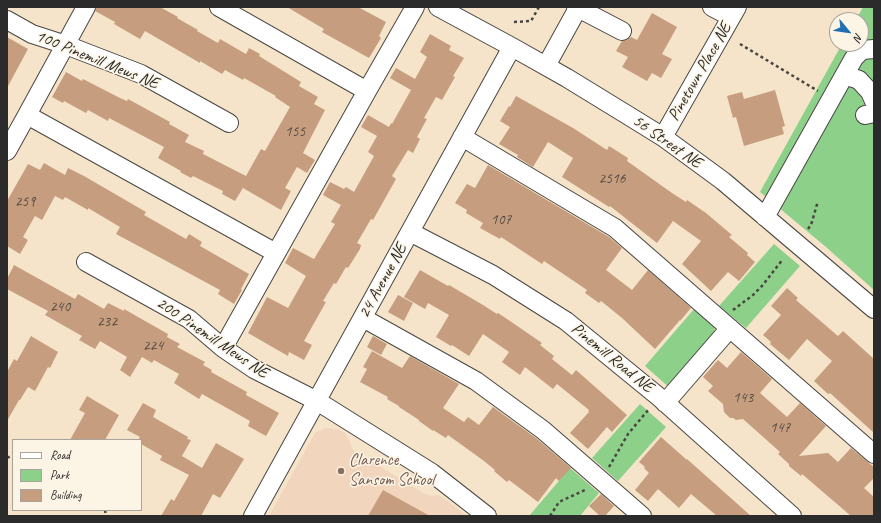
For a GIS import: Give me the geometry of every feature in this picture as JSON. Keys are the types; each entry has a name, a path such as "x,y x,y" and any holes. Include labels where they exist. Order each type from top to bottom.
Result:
{"street":[{"path":"7,151 86,7"},
{"path":"219,7 366,91"},
{"path":"223,348 366,91 415,7"},
{"path":"546,66 577,7 622,31"},
{"path":"712,7 734,12"},
{"name":"56 Street NE","path":"444,8 546,66 663,137 723,181 874,309"},
{"name":"Pinetown Place NE","path":"663,137 734,12"},
{"name":"100 Pinemill Mews NE","path":"7,20 32,34 66,45 141,74 229,123"},
{"name":"24 Avenue NE","path":"253,516 512,47"},
{"path":"765,217 854,58 862,50 874,49"},
{"path":"845,75 859,80 870,92 871,110"},
{"path":"27,116 276,253"},
{"path":"462,137 615,228 874,454"},
{"name":"Pinemill Road NE","path":"410,232 493,275 566,321 665,403 792,516"},
{"name":"200 Pinemill Mews NE","path":"86,262 189,319 223,348 254,369 317,401 432,473 487,516"},
{"path":"363,318 476,381 543,430 642,516"},
{"path":"665,403 730,328"}],"path":[{"path":"514,22 531,21 539,7"},
{"path":"740,44 820,92"},
{"path":"808,229 812,225 818,201"}],"shaded area":[{"name":"Clarence Sansom School","path":"325,428 337,429 345,433 352,449 423,493 431,496 439,495 467,516 269,516 315,433"}],"green space":[{"path":"863,7 874,7 874,290 826,247 760,192 838,52 869,52 869,12 860,12"},
{"path":"774,244 800,266 746,328 719,306"},
{"path":"695,308 714,325 716,339 672,390 645,366"},
{"path":"640,404 666,427 618,481 592,458"},
{"path":"570,468 599,493 580,516 529,516"}],"building":[{"path":"96,7 160,7 218,43 220,39 246,54 249,48 260,54 259,56 301,82 299,86 318,97 314,104 325,110 303,153 315,160 307,173 297,167 285,188 291,191 281,210 243,188 235,201 222,194 223,191 193,176 191,178 158,158 164,147 109,118 108,121 88,110 86,113 64,101 63,103 52,97 66,72 120,98 127,101 128,99 170,122 169,124 189,135 185,142 204,151 203,154 246,176 261,149 265,151 290,107 275,97 276,96 244,78 243,80 225,70 222,74 145,31 140,39 114,24 115,22 95,11"},
{"path":"287,7 358,7 386,22 379,36 381,38 369,58 322,32 324,29"},
{"path":"652,13 677,27 662,54 672,59 661,78 652,73 647,81 622,67 628,57 616,51 622,41 631,37 637,40"},
{"path":"430,34 451,46 449,50 464,58 453,76 455,77 442,100 436,97 424,118 427,119 417,137 420,139 413,153 408,150 392,176 396,179 373,220 371,219 357,243 361,245 360,249 348,268 346,267 336,284 334,283 323,301 326,302 304,341 312,345 304,360 289,352 288,356 248,333 267,297 288,308 306,276 285,263 293,248 314,259 335,224 331,222 341,205 323,195 330,182 344,189 346,187 354,192 374,156 368,152 377,136 361,127 368,115 389,127 391,123 392,124 411,90 390,78 396,68 415,79 427,57 420,52"},
{"path":"7,37 28,49 7,88"},
{"path":"775,90 785,126 782,127 784,134 744,146 736,117 733,118 727,96 742,92 744,99"},
{"path":"516,96 573,128 607,150 609,146 628,158 627,161 672,193 686,202 687,200 706,213 732,235 729,237 748,253 747,255 755,262 739,281 728,272 711,291 682,264 701,241 673,221 657,243 610,206 609,207 562,177 573,158 548,142 533,167 517,157 518,155 499,144 510,127 500,121"},
{"path":"44,163 65,175 68,168 84,176 146,212 144,215 186,239 189,234 202,242 200,246 249,274 234,304 218,294 220,290 116,234 120,227 88,208 88,210 65,197 63,200 55,196 42,220 35,216 23,237 28,240 20,254 7,246 7,201 28,164 40,170"},
{"path":"488,165 609,237 622,248 606,270 632,290 648,270 691,308 655,349 622,318 601,301 599,303 585,293 587,290 544,261 542,264 501,237 500,239 480,228 483,223 466,213 467,210 455,203 467,184 475,188"},
{"path":"14,265 75,299 78,294 104,309 108,303 124,311 124,309 168,334 167,337 180,344 177,347 205,362 203,365 212,370 211,372 247,392 246,395 279,413 266,436 248,426 250,421 202,394 199,399 174,383 179,374 154,360 152,363 142,357 130,377 120,370 127,357 100,341 95,349 79,340 82,336 45,315 48,311 7,289 7,279"},
{"path":"420,270 448,286 449,285 497,314 498,313 542,343 540,345 554,356 552,359 572,375 576,370 627,415 612,432 607,427 588,449 570,433 589,412 589,410 557,384 553,389 525,367 520,375 502,362 509,352 483,334 469,356 436,337 449,315 428,303 425,309 404,297"},
{"path":"787,288 798,298 796,300 838,336 843,331 874,359 874,433 830,393 828,394 814,381 832,361 807,339 789,360 770,344 771,342 763,335 781,315 771,306"},
{"path":"398,295 413,303 404,321 388,312"},
{"path":"31,336 58,352 50,368 48,367 35,391 28,387 7,421 7,372 14,359 17,361"},
{"path":"373,336 387,344 381,355 367,347"},
{"path":"372,351 402,368 410,356 459,384 443,408 464,422 468,417 479,425 493,407 536,438 571,468 559,481 556,478 538,502 509,480 507,482 484,461 448,435 446,438 433,431 387,399 388,397 360,382 367,369 363,367"},
{"path":"741,352 772,379 760,393 787,417 800,403 826,426 799,456 828,453 838,462 851,448 874,467 874,478 864,488 874,497 874,516 851,516 802,474 801,476 789,466 789,464 778,454 780,452 743,419 736,420 730,418 724,412 723,404 708,391 713,386 703,377 718,360 727,368"},
{"path":"87,396 119,415 106,439 71,439 85,413 79,410"},
{"path":"143,403 156,410 153,417 188,437 187,439 191,440 182,456 202,468 216,443 244,459 220,498 213,494 201,516 161,516 171,499 174,501 189,475 160,460 162,456 142,445 142,439 139,439 140,437 127,430"},
{"path":"661,437 751,516 717,516 691,494 679,508 658,489 648,501 635,490 649,473 639,462"},
{"path":"383,490 430,516 368,516"},
{"path":"601,494 614,506 605,516 600,516 589,506"}],"place":[{"name":"Clarence Sansom School","path":"341,471"}]}
